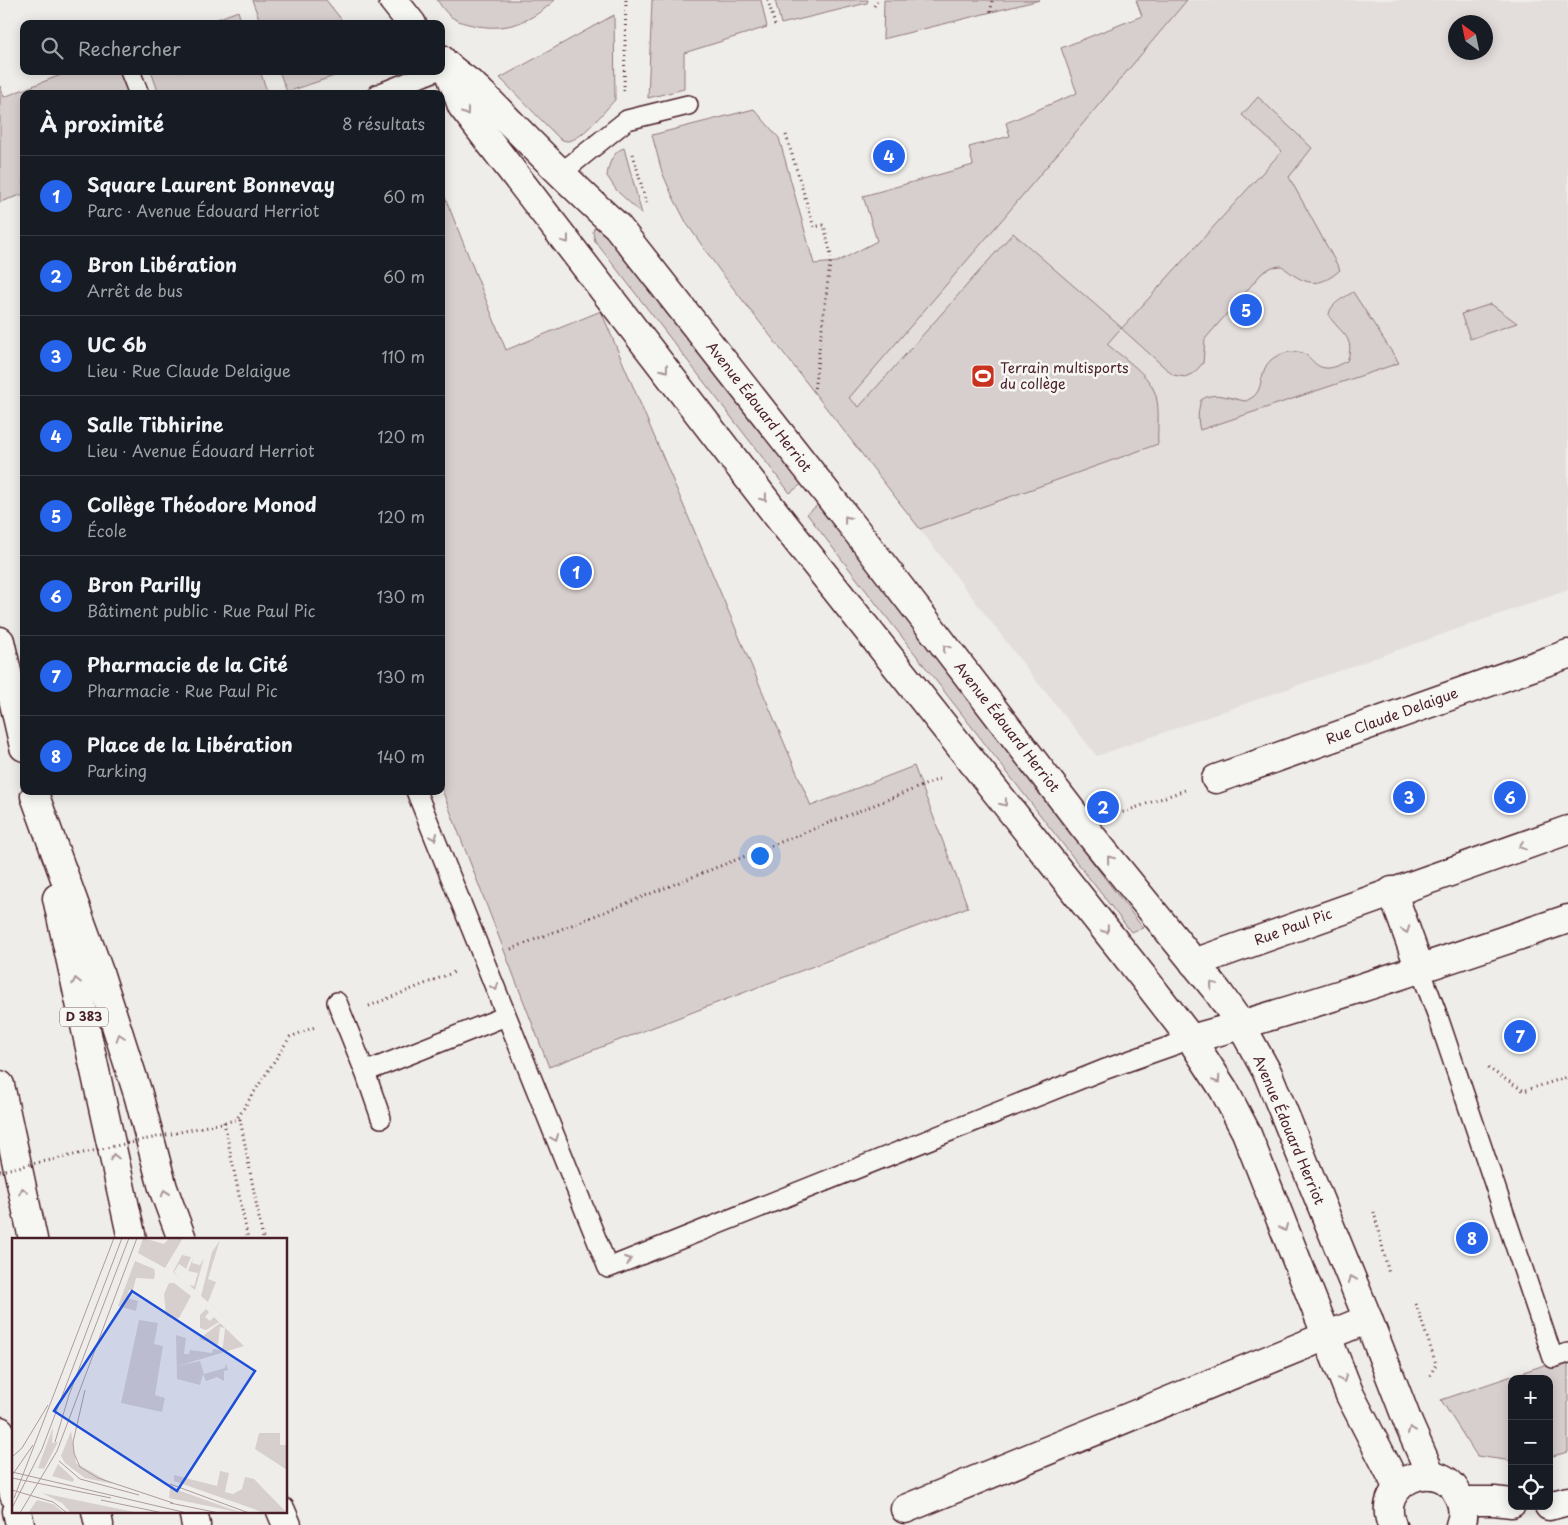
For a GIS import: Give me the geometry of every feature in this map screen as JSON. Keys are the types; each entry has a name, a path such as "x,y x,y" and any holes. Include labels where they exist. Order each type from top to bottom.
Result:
{"main road":[{"path":"393,0 409,20"},
{"name":"Avenue Édouard Herriot","path":"445,69 476,88 593,205 617,226 843,514 1084,827 1218,992 1241,1025 1268,1074 1430,1475"},
{"path":"445,73 462,106 783,523 1119,946 1190,1039 1224,1090 1246,1132 1350,1395 1398,1488"},
{"path":"0,641 20,729"},
{"name":"Rue Claude Delaigue","path":"1216,778 1568,654"},
{"path":"34,795 99,972 138,1094 164,1188 182,1238"},
{"name":"D 383","path":"34,795 132,1238"},
{"name":"Rue Paul Pic","path":"1194,963 1568,830"},
{"path":"1392,892 1420,969"},
{"path":"1190,1039 1420,969 1568,919"},
{"path":"0,1086 33,1238"},
{"path":"905,1508 1368,1320"},
{"path":"0,1431 12,1486"},
{"path":"1392,1525 1389,1509 1392,1498 1398,1488 1407,1480 1418,1476 1430,1475 1450,1483 1456,1491 1460,1513 1508,1504"},
{"path":"1553,1505 1568,1501"},
{"path":"17,1512 20,1525"},
{"path":"96,1512 99,1525"},
{"path":"193,1512 196,1525"},
{"path":"281,1512 287,1525"}],"lane":[{"path":"132,75 137,90"},
{"path":"387,90 423,75"},
{"path":"561,173 627,120 688,105"},
{"path":"418,795 608,1268 1103,1070 1190,1039"},
{"path":"1420,969 1553,1358 1568,1353"},
{"path":"337,1002 381,1118"},
{"path":"365,1072 506,1016"}],"path":[{"path":"626,0 623,99 627,120"},
{"path":"768,0 775,25"},
{"path":"874,6 877,0"},
{"path":"991,12 992,0"},
{"path":"786,135 814,227 824,225 831,256 814,391"},
{"path":"364,1008 946,777"},
{"path":"1084,827 1216,778"},
{"path":"0,1171 239,1118 290,1037 318,1026"},
{"path":"1485,1059 1488,1068 1524,1091 1567,1077 1568,1079"},
{"path":"239,1118 263,1238"},
{"path":"224,1122 248,1238"},
{"path":"1374,1212 1389,1273 1388,1282"},
{"path":"1416,1304 1436,1364 1426,1385"}],"shaded area":[{"path":"252,0 326,0 342,20 260,20"},
{"path":"437,0 555,0 538,14 520,23 510,26 489,27 478,26 455,19 447,13"},
{"path":"652,0 761,0 767,27 684,53 684,89 648,98"},
{"path":"775,0 868,0 867,3 781,24"},
{"path":"884,0 1040,0 883,39"},
{"path":"1136,0 1187,0 849,398 859,407 1013,233 1122,328 1282,151 1242,115 1258,97 1312,148 1289,177 1340,270 1325,280 1318,282 1311,282 1297,277 1282,266 1272,267 1262,273 1205,339 1203,363 1194,373 1185,377 1173,375 1121,328 1107,344 1136,367 1153,388 1158,408 1158,444 920,529 720,271 687,224 662,172 652,135 754,109 779,138 814,264 837,262 877,241 863,196 973,165 969,147 1010,136 1006,123 1077,93 1061,48 1142,16"},
{"path":"1187,0 1568,0 1568,590 1097,756 1034,678 833,416"},
{"path":"238,11 241,20 214,20"},
{"path":"614,15 615,100 580,136 568,141 560,139 500,78"},
{"path":"61,75 122,75 128,90 22,90"},
{"path":"152,75 261,75 267,90 158,90"},
{"path":"281,75 337,75 293,90 286,90"},
{"path":"0,86 4,97 20,91 20,195 0,202"},
{"path":"624,148 642,214 617,191 607,176 612,159 617,152"},
{"path":"445,197 506,350 601,311 811,806 914,766 968,907 549,1067 444,795"},
{"path":"600,226 803,483 790,493 595,241 594,228"},
{"path":"1353,292 1399,363 1200,430 1198,415 1201,400 1217,395 1246,401 1253,397 1260,387 1267,364 1277,356 1289,352 1302,353 1307,355 1317,365 1326,368 1334,367 1347,361 1350,346 1346,336 1329,316 1334,305"},
{"path":"1491,304 1517,323 1470,339 1461,314"},
{"path":"819,504 1143,928 1131,932 807,514"},
{"path":"1568,1357 1568,1452 1553,1456 1553,1375 1515,1375"},
{"path":"1508,1377 1508,1460 1477,1456 1441,1400"}],"place":[{"name":"Salle Tibhirine","path":"889,156"},
{"name":"Collège Théodore Monod","path":"1246,310"},
{"name":"Terrain multisports du collège","path":"983,376"},
{"name":"Square Laurent Bonnevay","path":"576,572"},
{"name":"UC 6b","path":"1409,797"},
{"name":"Bron Parilly","path":"1510,797"},
{"name":"Bron Libération","path":"1103,807"},
{"name":"Pharmacie de la Cité","path":"1520,1036"},
{"name":"Place de la Libération","path":"1472,1238"}]}
